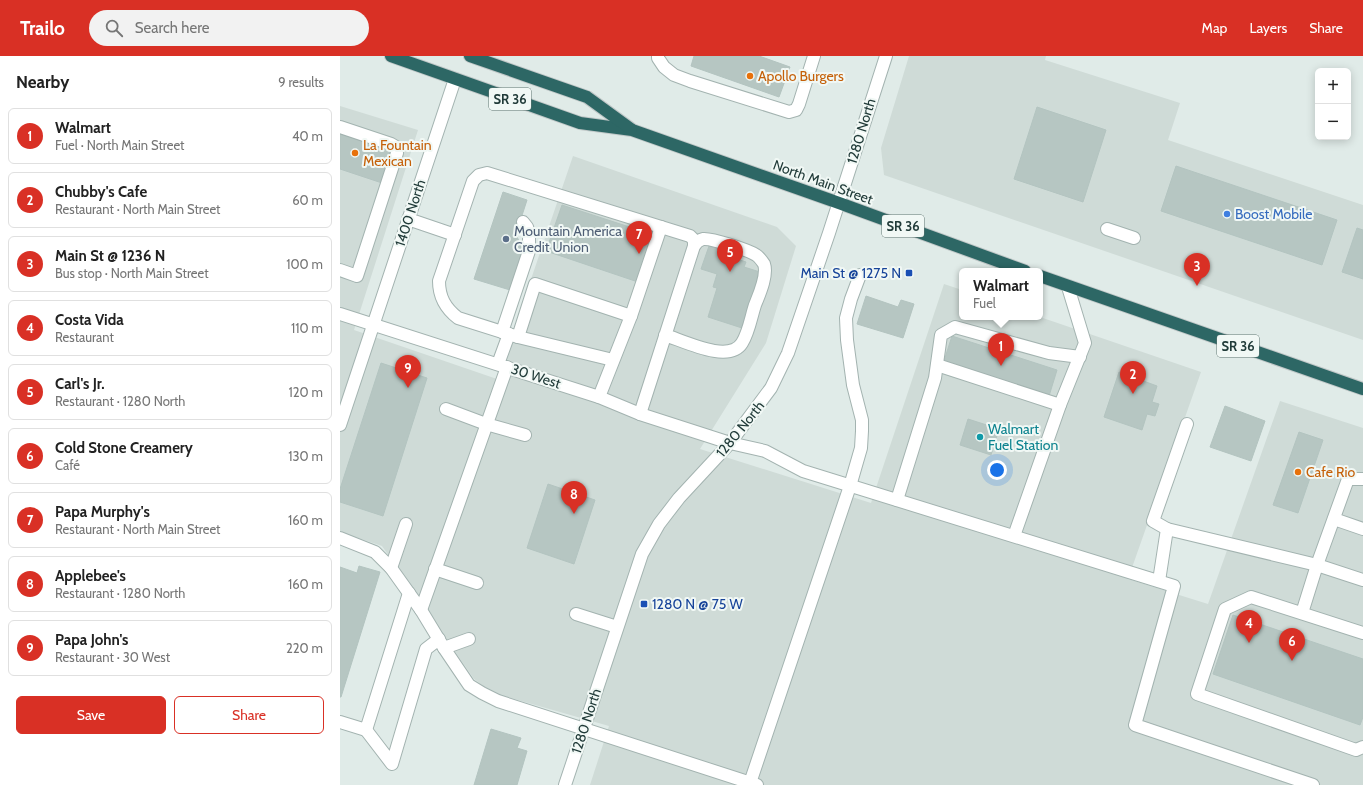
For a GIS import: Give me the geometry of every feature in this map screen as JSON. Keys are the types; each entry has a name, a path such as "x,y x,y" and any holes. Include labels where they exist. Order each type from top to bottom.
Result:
{"highway":[{"name":"North Main Street","path":"391,56 580,123 632,130 1017,268"},
{"name":"North Main Street","path":"470,56 587,97 632,130"},
{"name":"SR 36","path":"1043,277 1363,389"}],"street":[{"path":"658,56 664,67 674,75 690,82 789,112 796,110 799,104 814,56"},
{"name":"1280 North","path":"565,785 642,554 659,524 679,498 730,443 772,388 788,353 839,203 886,56"},
{"name":"1400 North","path":"340,425 455,79"},
{"path":"340,127 396,147 396,153 357,276 340,270"},
{"path":"613,360 509,335 458,318 450,312 442,301 439,281 473,181 479,175 487,173 690,236 694,240 694,246 640,414"},
{"path":"408,219 455,235"},
{"path":"421,610 486,424 502,366 529,251 529,234 527,227 523,222"},
{"path":"599,397 631,316 661,227"},
{"path":"1107,229 1134,238"},
{"path":"665,335 719,352 732,352 737,349 745,337 765,274 763,262 758,256 749,252 710,240 703,239 697,242 694,246"},
{"path":"340,538 375,552 391,568 421,610 469,685 482,693 498,701 753,784 861,448 862,420 853,385 847,340 846,318 860,275"},
{"path":"509,335 535,284 631,316"},
{"path":"1014,536 1060,405 1085,343 1068,287"},
{"name":"30 West","path":"340,314 599,397 640,414 730,443 765,451 802,471 1174,586 1135,725 1313,785"},
{"path":"897,500 935,378 941,335 955,327 1048,353 1080,357"},
{"path":"937,365 1060,405"},
{"path":"446,409 486,424 525,435"},
{"path":"1187,424 1153,521 1167,529 1317,565 1363,580"},
{"path":"1302,613 1317,565 1348,479 1363,479"},
{"path":"1334,519 1363,529"},
{"path":"391,568 406,524"},
{"path":"1159,581 1167,529"},
{"path":"435,569 477,582"},
{"path":"366,730 409,593"},
{"path":"1363,633 1251,597 1225,609 1197,694 1356,750 1363,747"},
{"path":"576,614 617,626"},
{"path":"340,722 366,730 392,764 426,649 468,639"}],"shaded area":[{"path":"909,56 1046,56 1045,60 1180,103 1168,140 1363,205 1363,340 884,175 881,148"},
{"path":"340,106 418,130 354,330 497,379 573,156 777,227 796,246 766,343 700,449 871,503 944,284 959,289 959,320 1043,320 1043,318 1201,372 1128,579 1208,604 1280,401 1363,428 1363,785 590,785 609,726 493,693 474,679 382,546 340,532"}],"building":[{"path":"694,56 759,56 790,67 779,97 691,66"},
{"path":"1037,107 1106,130 1083,202 1014,179"},
{"path":"340,132 393,150 382,183 340,169"},
{"path":"1176,166 1337,220 1322,265 1161,211"},
{"path":"503,192 527,200 516,234 523,251 510,290 474,279"},
{"path":"562,205 654,235 638,282 546,251"},
{"path":"1357,228 1363,230 1363,279 1342,272"},
{"path":"709,246 729,252 728,256 746,262 744,267 760,272 742,328 708,317 717,288 713,287 717,274 701,269"},
{"path":"866,296 898,307 901,300 914,304 903,338 857,324"},
{"path":"952,336 1057,370 1049,396 944,361"},
{"path":"381,363 427,378 383,516 340,502 340,489"},
{"path":"1119,372 1157,386 1152,402 1159,404 1155,416 1147,414 1142,430 1104,417"},
{"path":"1225,406 1265,421 1251,461 1210,447"},
{"name":"Walmart Fuel Station","path":"968,419 999,429 991,455 960,445"},
{"name":"Cafe Rio","path":"1299,432 1323,440 1298,513 1273,505"},
{"path":"548,484 595,500 574,564 527,548"},
{"path":"359,566 380,572 340,697 340,567 357,573"},
{"path":"1233,615 1363,659 1363,717 1360,725 1213,674"},
{"path":"491,729 521,738 517,748 527,751 517,785 474,785"}],"place":[{"name":"Apollo Burgers","path":"750,76"},
{"name":"La Fountain Mexican","path":"355,153"},
{"name":"Boost Mobile","path":"1227,214"},
{"name":"Mountain America Credit Union","path":"506,239"},
{"name":"Papa Murphy's","path":"639,254"},
{"name":"Carl's Jr.","path":"730,272"},
{"name":"Main St @ 1275 N","path":"909,273"},
{"name":"Main St @ 1236 N","path":"1197,286"},
{"name":"Walmart","path":"1001,366"},
{"name":"Papa John's","path":"408,388"},
{"name":"Chubby's Cafe","path":"1133,394"},
{"name":"Walmart Fuel Station","path":"980,437"},
{"name":"Cafe Rio","path":"1298,472"},
{"name":"Applebee's","path":"574,514"},
{"name":"1280 N @ 75 W","path":"644,604"},
{"name":"Costa Vida","path":"1249,643"},
{"name":"Cold Stone Creamery","path":"1292,661"}]}
